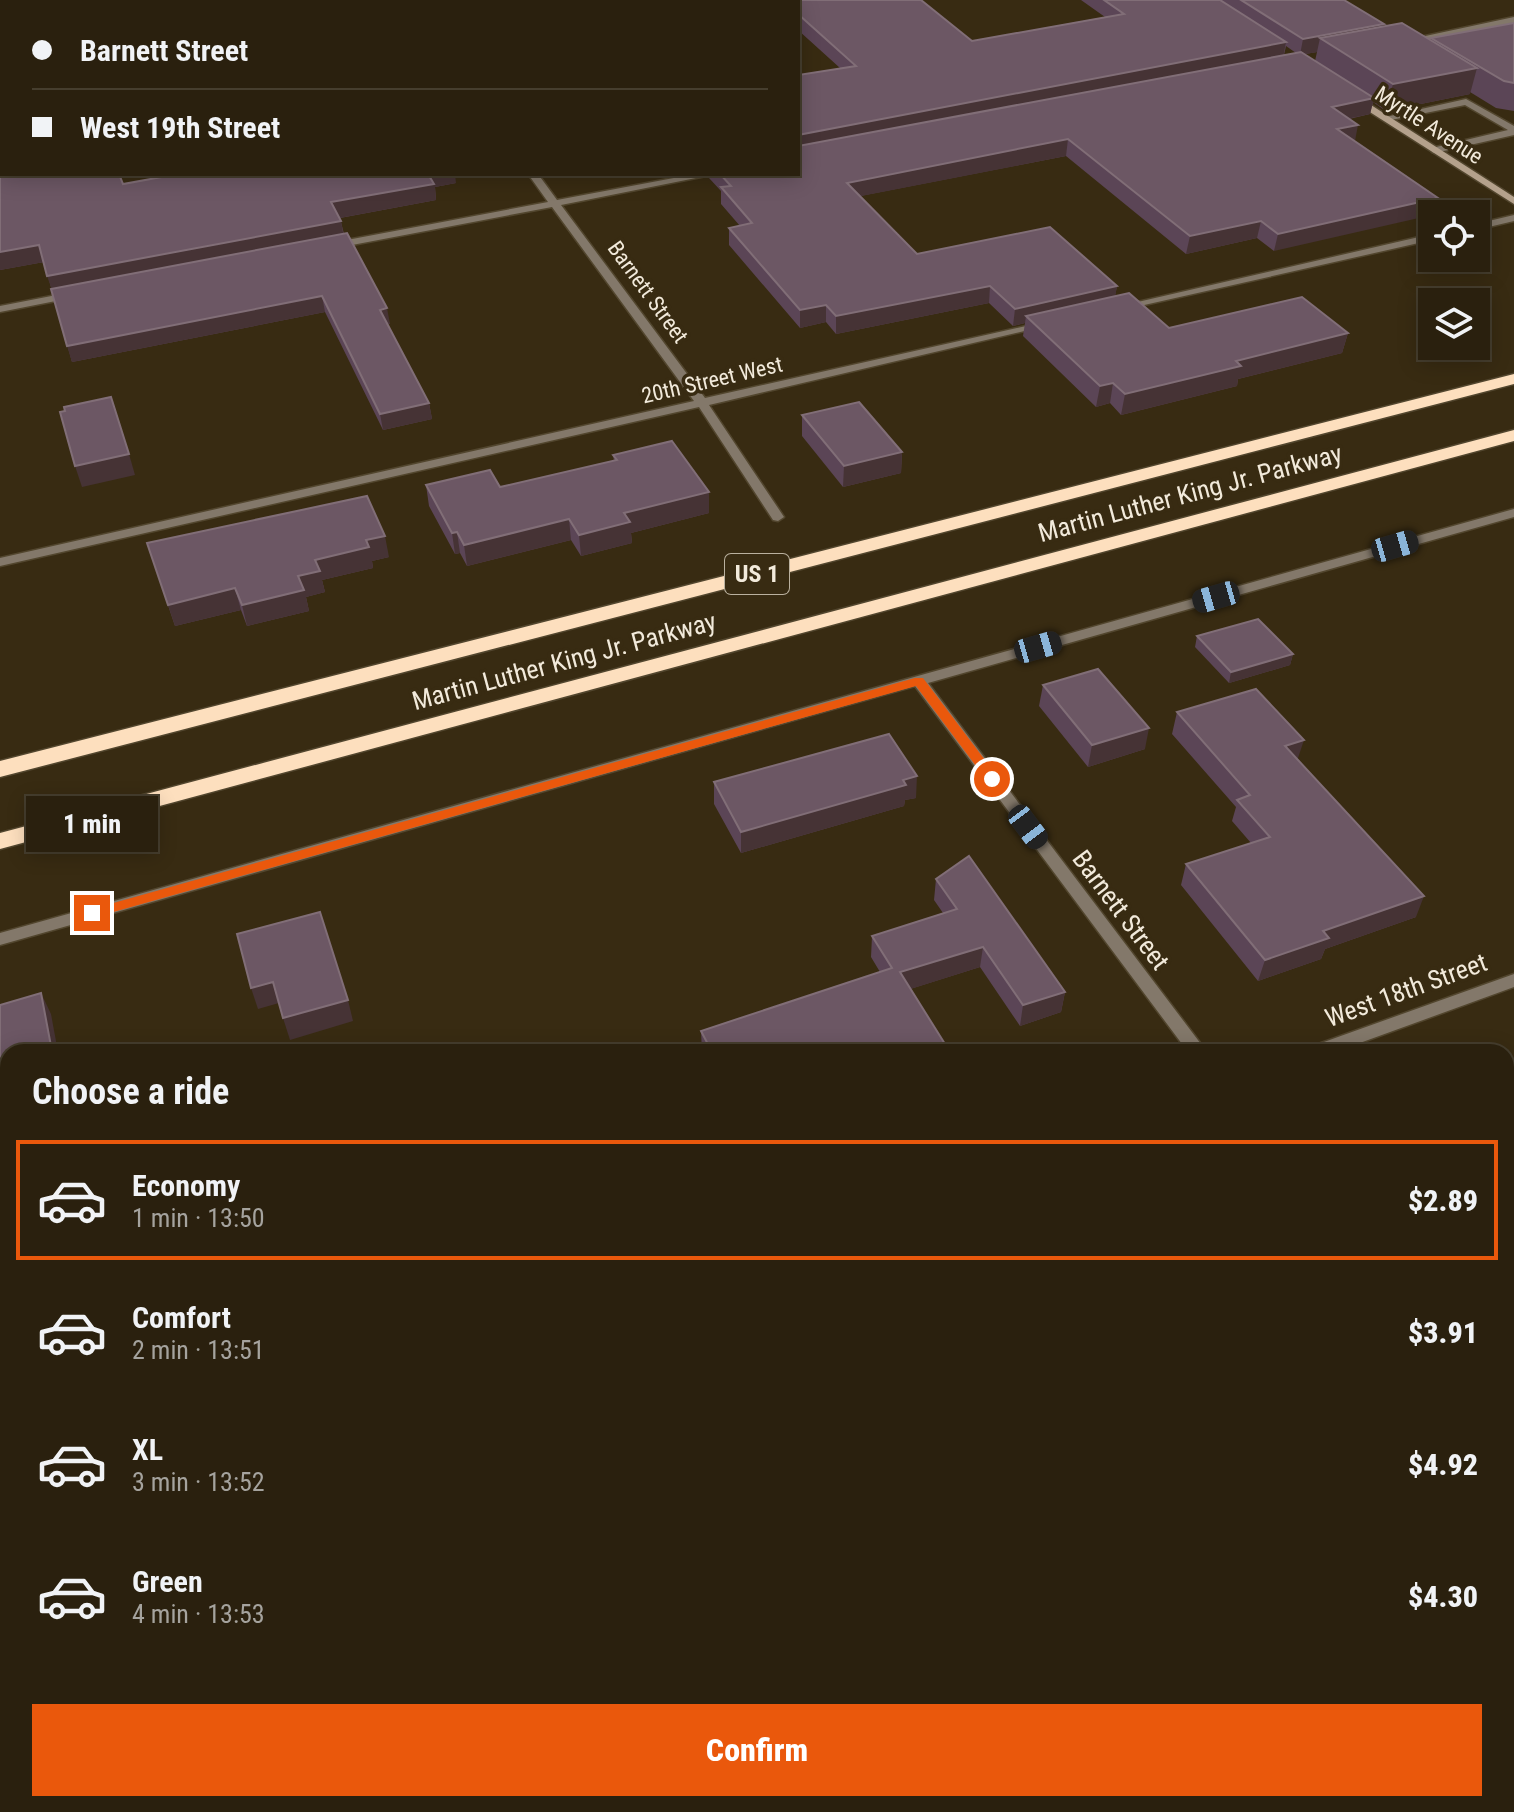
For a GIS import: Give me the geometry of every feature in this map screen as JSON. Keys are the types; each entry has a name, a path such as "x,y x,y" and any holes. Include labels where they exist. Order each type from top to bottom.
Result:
{"highway":[{"name":"Martin Luther King Jr. Parkway","path":"0,769 1514,379"},
{"name":"Martin Luther King Jr. Parkway","path":"0,841 1514,435"}],"main road":[{"name":"Myrtle Avenue","path":"1346,93 1514,201"}],"street":[{"path":"1389,44 1514,20"},
{"path":"1386,118 1466,102 1514,131"},
{"path":"1472,106 1488,103"},
{"path":"1435,150 1514,131"},
{"name":"Barnett Street","path":"535,176 702,403 778,517"},
{"path":"311,250 700,176"},
{"path":"1490,224 1514,218"},
{"path":"1106,311 1418,240"},
{"path":"0,309 78,294"},
{"name":"20th Street West","path":"0,562 1059,322"},
{"path":"0,939 1514,513"},
{"name":"Barnett Street","path":"919,681 1192,1044"},
{"name":"West 18th Street","path":"1338,1044 1514,980"}],"building":[{"path":"800,0 921,0 972,41 1124,14 1104,0 1220,0 1286,42 800,135 800,75 856,66 800,16"},
{"path":"1241,0 1344,0 1384,24 1303,39"},
{"path":"1402,23 1477,68 1393,84 1320,38"},
{"path":"1514,23 1514,83 1504,81 1431,38"},
{"path":"1301,52 1374,98 1332,107 1358,125 1337,129 1438,198 1418,200 1418,202 1278,234 1261,221 1190,236 1068,139 847,183 917,254 1050,227 1117,286 1015,309 990,286 836,316 826,305 800,310 729,228 752,223 721,187 731,186 722,176 800,176 800,146"},
{"path":"0,176 120,176 123,184 167,176 429,176 434,184 331,202 341,221 47,276 39,245 0,252"},
{"path":"347,233 387,308 380,310 429,403 380,414 322,296 67,346 51,289"},
{"path":"1129,293 1169,328 1302,297 1348,333 1236,361 1241,366 1125,394 1113,383 1100,386 1026,316"},
{"path":"111,397 129,454 75,466 60,412 65,411 64,407"},
{"path":"859,402 902,452 844,466 802,415"},
{"path":"672,441 709,492 624,513 630,522 579,535 569,519 464,545 457,532 452,533 426,485 490,470 500,487 617,460 613,455"},
{"path":"367,496 385,536 366,540 369,547 315,560 320,571 298,576 304,590 242,605 235,588 168,605 147,543"},
{"path":"1258,619 1293,654 1231,672 1197,636"},
{"path":"1098,669 1149,728 1092,745 1043,685"},
{"path":"1256,689 1304,740 1285,746 1424,896 1323,931 1329,938 1265,960 1186,864 1270,837 1237,800 1250,795 1177,712"},
{"path":"889,734 917,776 903,780 906,785 741,832 714,782"},
{"path":"969,856 1065,992 1023,1005 983,947 900,972 945,1044 708,1044 701,1031 892,968 872,936 957,909 936,879"},
{"path":"320,912 348,1000 283,1018 273,982 251,988 237,934"},
{"path":"41,993 51,1044 0,1044 0,1005"}],"route":[{"path":"92,913 919,681 992,779"}]}
